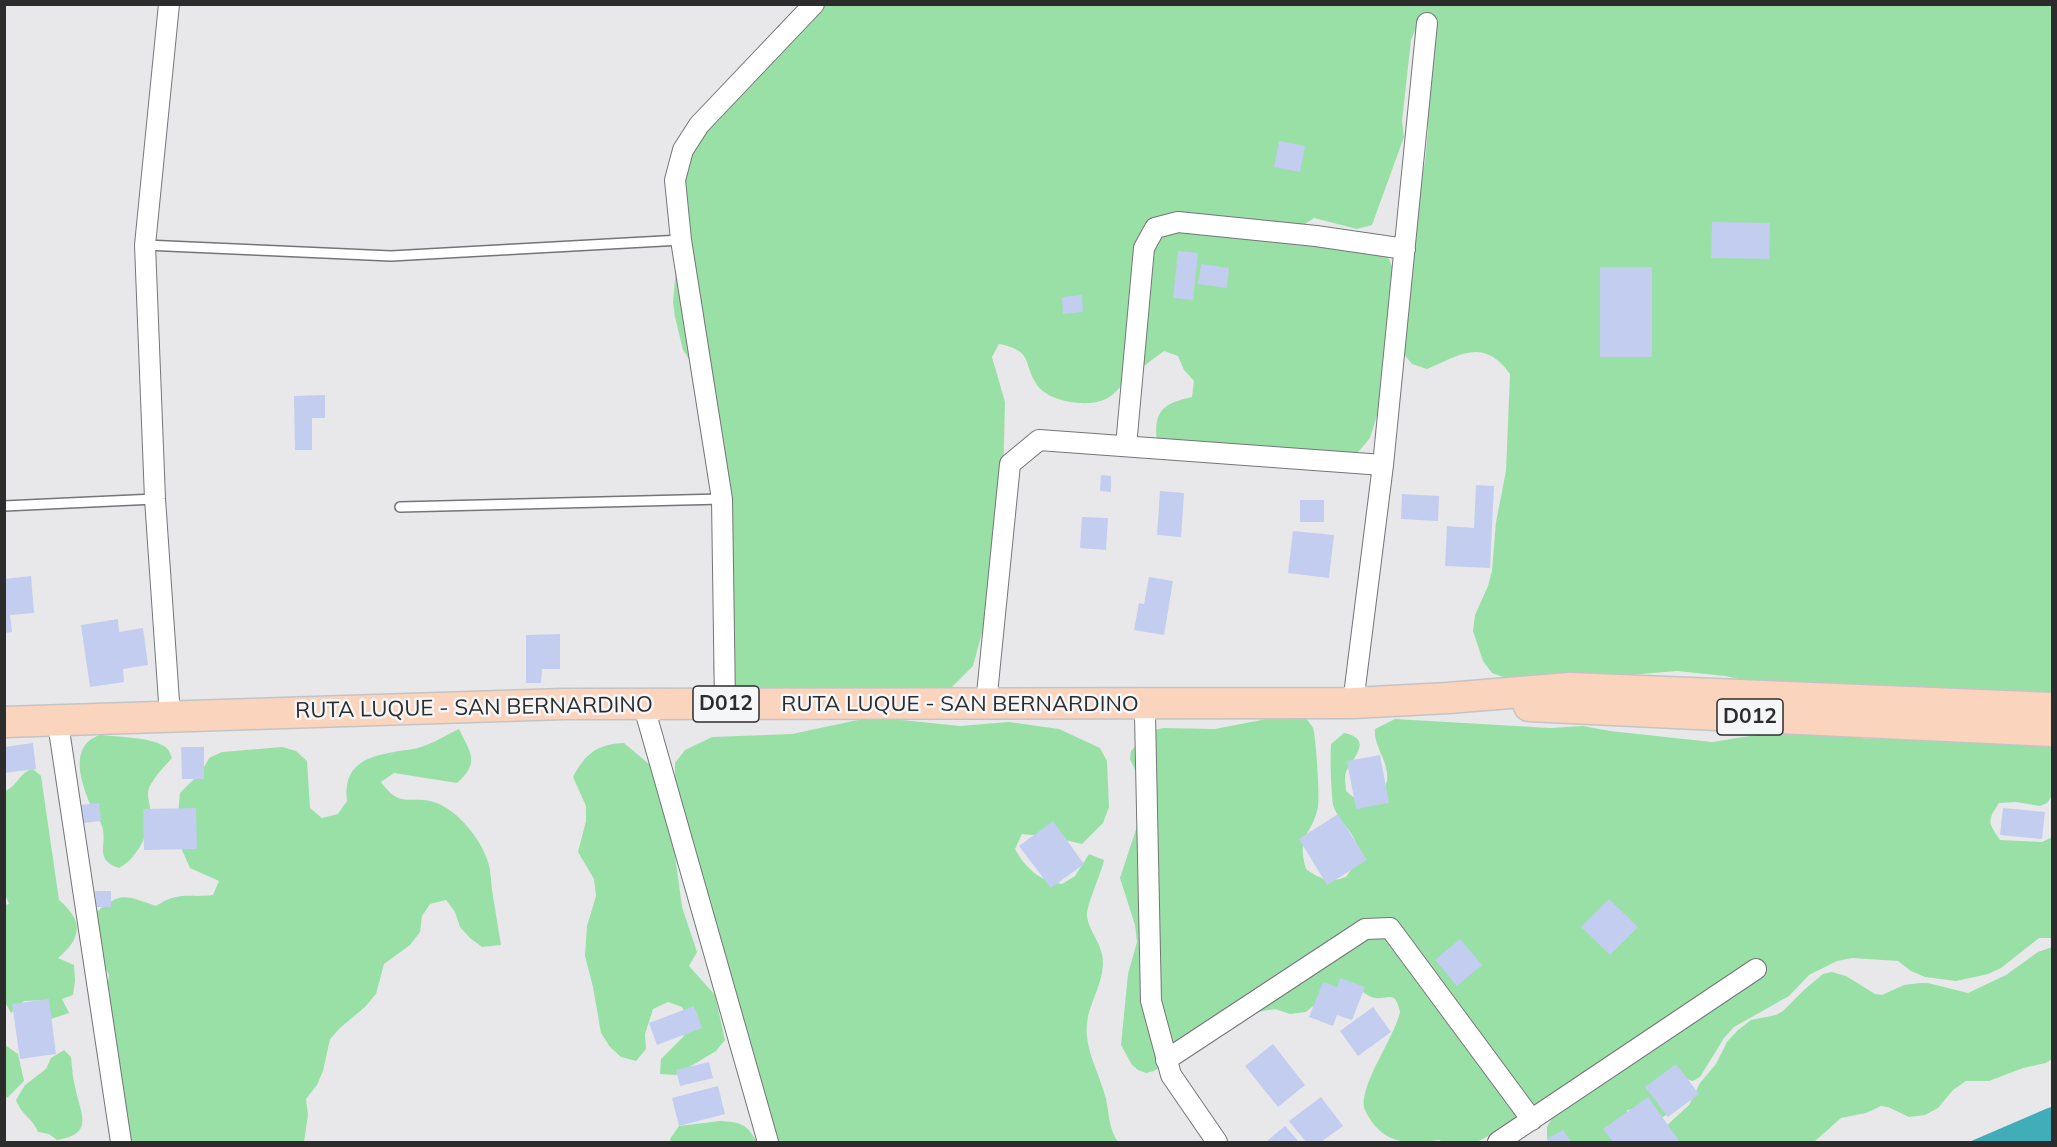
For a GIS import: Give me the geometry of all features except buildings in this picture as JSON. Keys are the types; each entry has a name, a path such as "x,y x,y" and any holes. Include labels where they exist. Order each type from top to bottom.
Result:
{"main road":[{"name":"D012","path":"1449,698 1570,688 2052,708"},
{"name":"RUTA LUQUE - SAN BERNARDINO","path":"4,722 564,704 1353,703 1449,698"},
{"name":"D012","path":"1449,698 1564,709 2052,731"}],"street":[{"path":"169,4 145,245 155,499 170,716"},
{"path":"724,704 722,499 681,240 675,180 682,150 699,125 814,4"},
{"path":"1353,703 1383,465 1427,23"},
{"path":"1126,446 1144,248 1155,228 1178,222 1316,236 1405,249"},
{"path":"986,704 1010,464 1039,440 1383,465"},
{"path":"1151,703 1145,715 1151,1000 1170,1075 1217,1143"},
{"path":"671,704 646,714 768,1143"},
{"path":"54,720 59,730 121,1143"},
{"path":"1167,1060 1365,929 1390,928 1532,1120"},
{"path":"1498,1143 1756,969"}],"lane":[{"path":"145,245 391,256 681,240"},
{"path":"4,506 155,499"},
{"path":"400,507 722,499"}],"green space":[{"path":"821,5 2052,5 2052,701 1757,683 1725,676 1677,671 1629,675 1506,678 1492,673 1483,661 1473,631 1475,615 1492,571 1496,522 1506,471 1510,374 1500,363 1481,352 1461,355 1427,369 1412,364 1402,352 1410,226 1425,162 1428,130 1430,32 1417,26 1411,40 1402,121 1404,137 1372,225 1357,229 1314,218 1302,226 1378,248 1389,259 1395,274 1379,409 1370,438 1359,451 1348,460 1157,440 1157,421 1163,410 1168,405 1192,397 1194,381 1184,370 1178,356 1164,351 1106,399 1079,403 1050,396 1043,391 1032,377 1026,358 1018,350 999,344 992,357 1005,402 1003,483 989,607 973,666 952,687 937,692 774,699 715,685 714,653 729,581 708,389 683,350 673,302 678,249 679,198 697,135"},
{"path":"1287,715 1305,717 1313,728 1318,807 1304,842 1303,857 1306,869 1320,878 1330,880 1346,877 1360,857 1356,841 1334,808 1331,787 1331,744 1344,733 1353,736 1360,744 1346,772 1346,791 1358,801 1381,794 1387,783 1387,774 1376,742 1375,729 1395,719 1550,728 1583,726 1712,742 1763,734 1808,732 1869,739 1978,736 2052,725 2052,796 2047,803 2040,806 2016,802 1999,803 1992,814 1991,825 2000,840 2042,842 2052,837 2052,938 2039,938 2001,968 1988,974 1956,981 1925,977 1911,971 1898,961 1852,958 1837,961 1809,975 1789,996 1734,1027 1724,1038 1700,1077 1693,1081 1671,1075 1668,1114 1661,1118 1635,1109 1627,1110 1625,1132 1615,1142 1553,1142 1547,1139 1547,1127 1555,1113 1512,1123 1477,1142 1439,1140 1407,1142 1385,1134 1369,1118 1364,1100 1371,1076 1400,1012 1394,998 1373,997 1358,988 1330,992 1306,1012 1290,1014 1275,1009 1244,1014 1215,1030 1154,1071 1146,1073 1138,1070 1132,1065 1121,1045 1128,974 1137,942 1135,925 1120,878 1144,805 1143,788 1130,759 1131,751 1147,732 1163,728 1215,729"},
{"path":"872,717 960,726 1009,722 1059,729 1100,748 1107,761 1109,807 1103,823 1082,844 1052,837 1022,834 1015,849 1034,873 1062,884 1075,876 1089,854 1104,860 1087,912 1089,923 1101,951 1103,965 1088,1016 1087,1033 1090,1052 1106,1099 1111,1126 1118,1142 767,1142 675,795 675,763 685,750 712,737 792,734"},
{"path":"459,729 470,751 471,763 469,769 457,783 394,773 381,782 394,796 405,800 425,800 443,806 460,818 474,835 489,865 501,945 482,947 470,938 460,927 455,912 446,900 430,904 422,916 420,932 410,945 384,964 376,994 330,1039 323,1071 317,1085 306,1099 308,1115 304,1142 127,1142 102,1020 109,975 88,933 90,917 108,903 121,898 127,897 156,906 171,898 213,895 219,881 190,868 178,841 180,793 202,771 209,758 222,752 282,747 296,751 307,761 310,808 322,818 338,814 347,801 348,780 357,766 364,761 383,754 421,747"},
{"path":"100,735 158,743 167,748 172,758 149,788 150,809 145,836 137,852 119,868 104,857 102,827 93,811 81,778 80,757 83,748 90,740"},
{"path":"624,743 650,765 667,810 682,907 697,952 689,966 715,995 725,1040 716,1051 676,1075 660,1074 661,1059 683,1037 690,1022 682,1007 668,1002 653,1009 645,1034 646,1049 636,1061 621,1057 610,1047 601,1033 585,956 587,926 596,896 594,879 578,852 586,821 586,806 573,777 587,756 599,748"},
{"path":"33,769 41,776 59,900 73,915 77,929 72,943 58,958 74,965 73,995 62,999 69,1013 51,1019 46,1000 24,1001 11,1013 5,1002 4,905 9,904 4,892 5,791"},
{"path":"2052,947 2052,1059 2046,1063 2023,1068 1989,1081 1966,1081 1953,1090 1938,1108 1925,1115 1909,1117 1881,1106 1866,1113 1841,1118 1814,1142 1653,1142 1664,1128 1689,1105 1700,1083 1716,1064 1727,1042 1738,1030 1751,1020 1776,1015 1783,1011 1823,974 1832,972 1846,976 1875,994 1882,995 1904,985 1920,983 1968,993 2006,975 2038,952"},
{"path":"5,1045 18,1054 24,1081 5,1098"},
{"path":"64,1050 71,1057 82,1123 76,1133 57,1140 49,1134 38,1132 16,1100 25,1085 46,1069 51,1058"},
{"path":"720,1121 743,1125 757,1142 671,1142 670,1139 679,1126"}],"water":[{"path":"2052,1107 2052,1142 1969,1142 2048,1108"}]}
